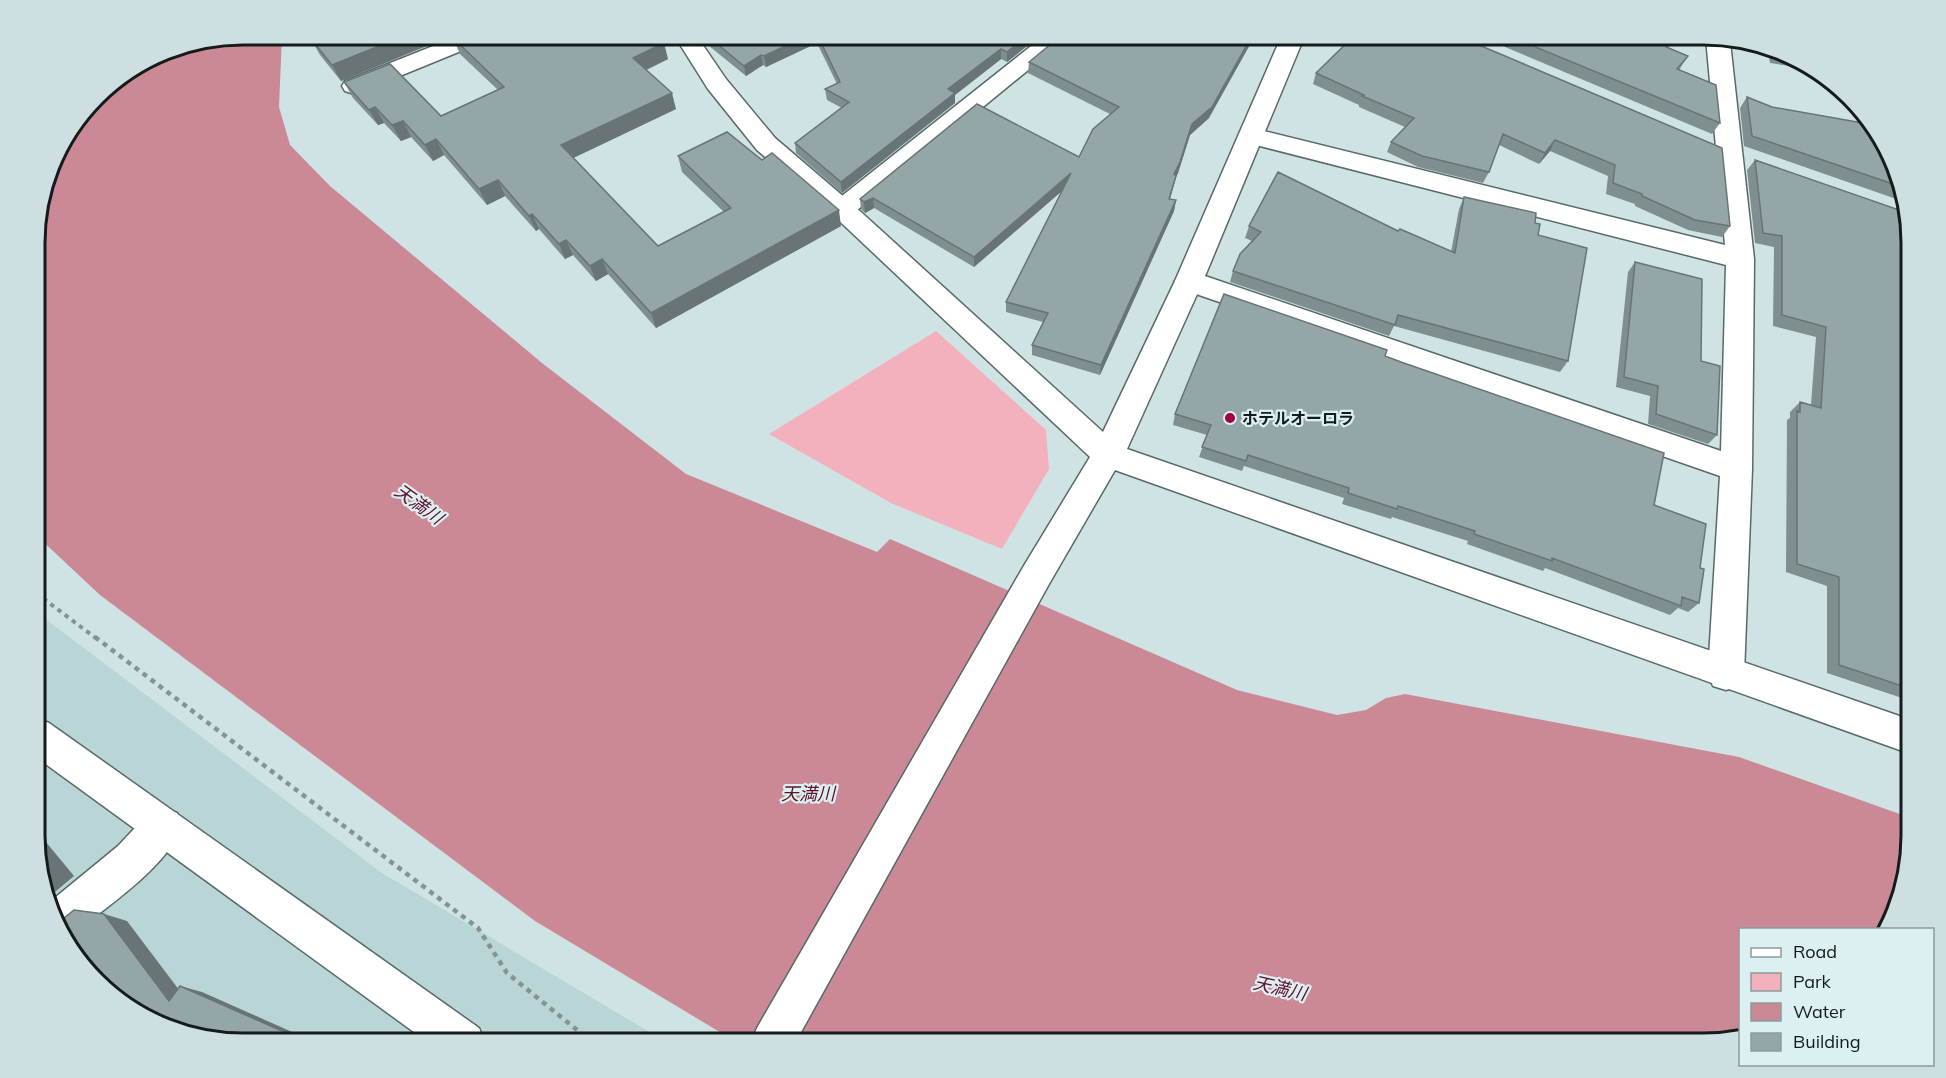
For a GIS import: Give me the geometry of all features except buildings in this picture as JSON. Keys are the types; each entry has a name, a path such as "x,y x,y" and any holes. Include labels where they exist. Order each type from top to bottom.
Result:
{"street":[{"path":"348,89 454,45"},
{"path":"692,45 717,84 766,144 842,209 1107,454 1726,674 1901,734"},
{"path":"842,209 1045,45"},
{"path":"778,1033 1107,454 1190,280 1289,45"},
{"path":"1719,46 1740,259 1736,469 1726,674"},
{"path":"1252,136 1740,259"},
{"path":"1190,280 1736,469"},
{"path":"45,742 450,1033"},
{"path":"63,917 132,860 163,827"}],"path":[{"path":"45,600 478,928 507,973 581,1033"}],"shaded area":[{"path":"45,619 382,873 651,1033 243,1033 191,1026 167,1018 133,1000 94,966 78,945 65,923 52,887 45,835"}],"green space":[{"path":"936,331 1046,430 1049,469 1002,549 891,503 769,434"}],"water":[{"name":"天満川","path":"243,45 282,45 279,107 290,145 330,186 542,363 686,474 877,552 890,539 1237,690 1337,715 1366,710 1386,698 1405,694 1739,757 1901,814 1901,848 1891,899 1878,928 1739,928 1739,1029 1716,1033 721,1033 535,921 100,595 45,543 45,243 47,217 55,179 71,144 94,112 133,78 179,55 204,49"}],"place":[{"name":"ホテルオーロラ","path":"1230,418"}]}
